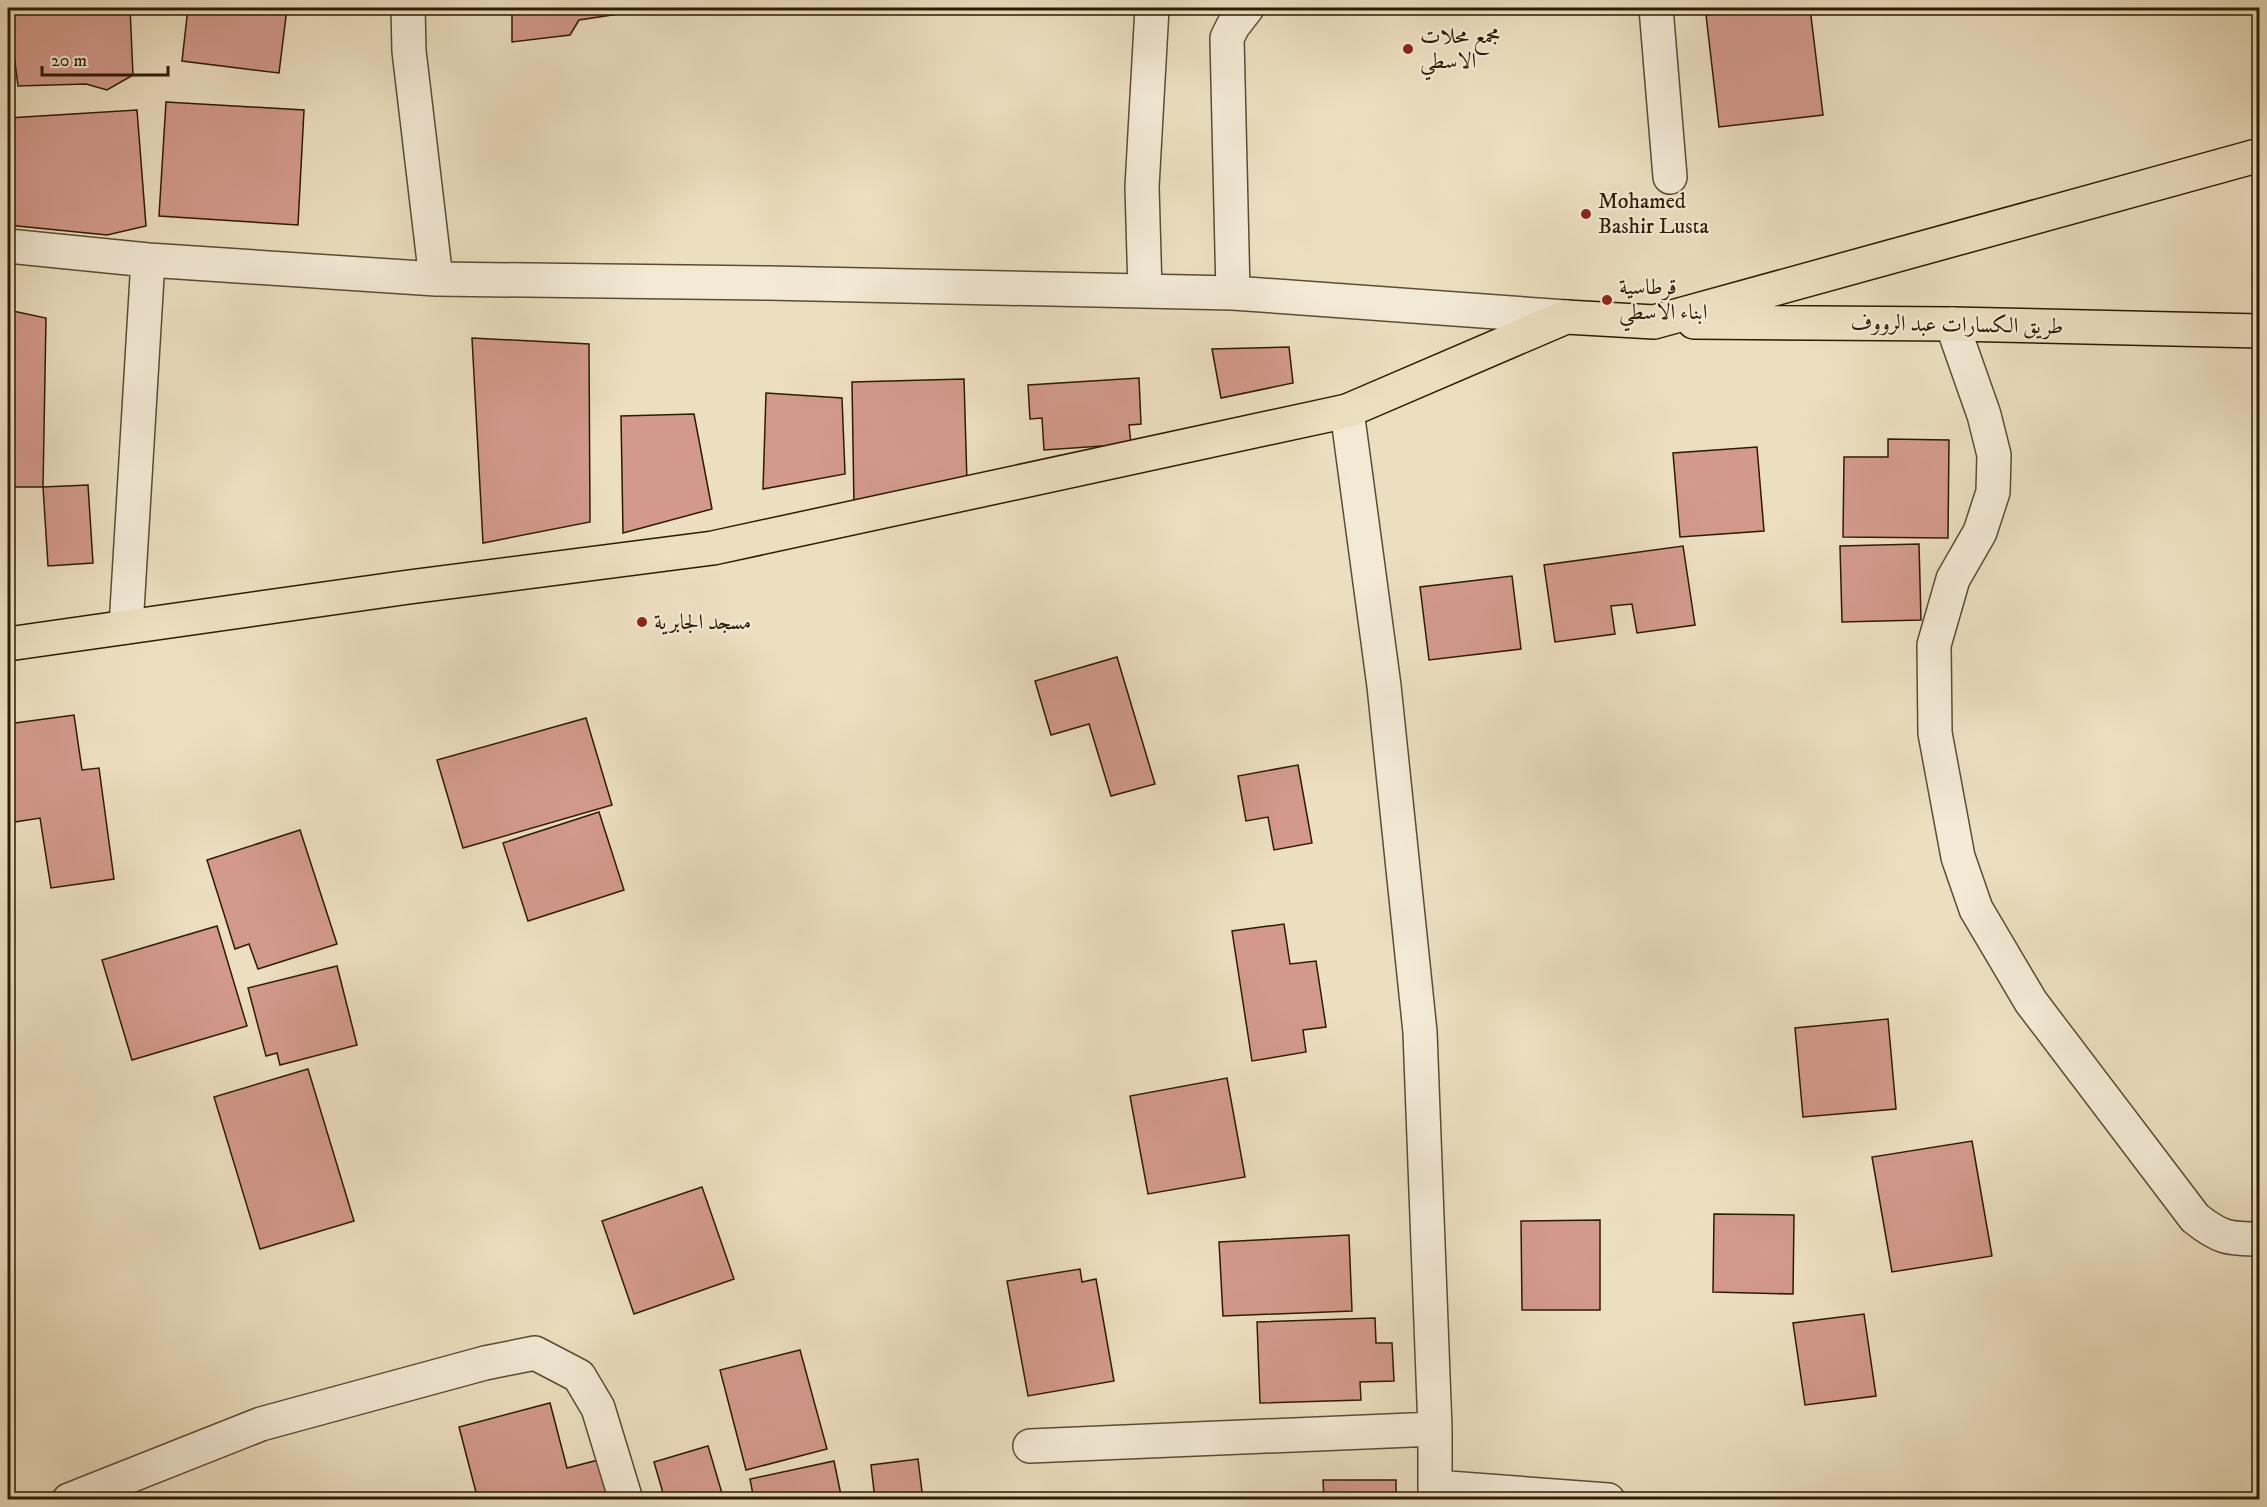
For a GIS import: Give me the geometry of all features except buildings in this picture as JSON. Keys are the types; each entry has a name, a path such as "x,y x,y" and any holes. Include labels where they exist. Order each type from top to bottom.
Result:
{"main road":[{"path":"1654,322 2259,155"},
{"path":"8,644 409,587 713,548 1347,411 1566,316"},
{"name":"طريق الكسارات عبد الرووف","path":"1566,316 1654,322 1952,324 2259,331"}],"street":[{"path":"408,8 409,51 436,279"},
{"path":"1145,291 1142,187 1152,8"},
{"path":"1233,293 1227,38 1247,8"},
{"path":"1656,8 1670,177"},
{"path":"8,246 148,260 436,279 1233,293 1566,316"},
{"path":"126,627 148,260"},
{"path":"1952,324 1984,415 1994,454 1994,492 1980,532 1953,579 1934,645 1935,734 1958,857 1976,909 2031,1002 2195,1218 2212,1232 2229,1239 2259,1239"},
{"path":"1347,411 1384,686 1420,1032 1435,1429 1435,1494 1608,1500"},
{"path":"69,1500 261,1424 485,1363 535,1353 579,1376 598,1408 626,1500"},
{"path":"1030,1446 1435,1429"}],"place":[{"name":"مجمع محلات الاسطي","path":"1408,49"},
{"name":"Mohamed Bashir Lusta","path":"1586,214"},
{"name":"قرطاسية ابناء الاسطي","path":"1607,300"},
{"name":"مسجد الجابرية","path":"642,622"}]}
